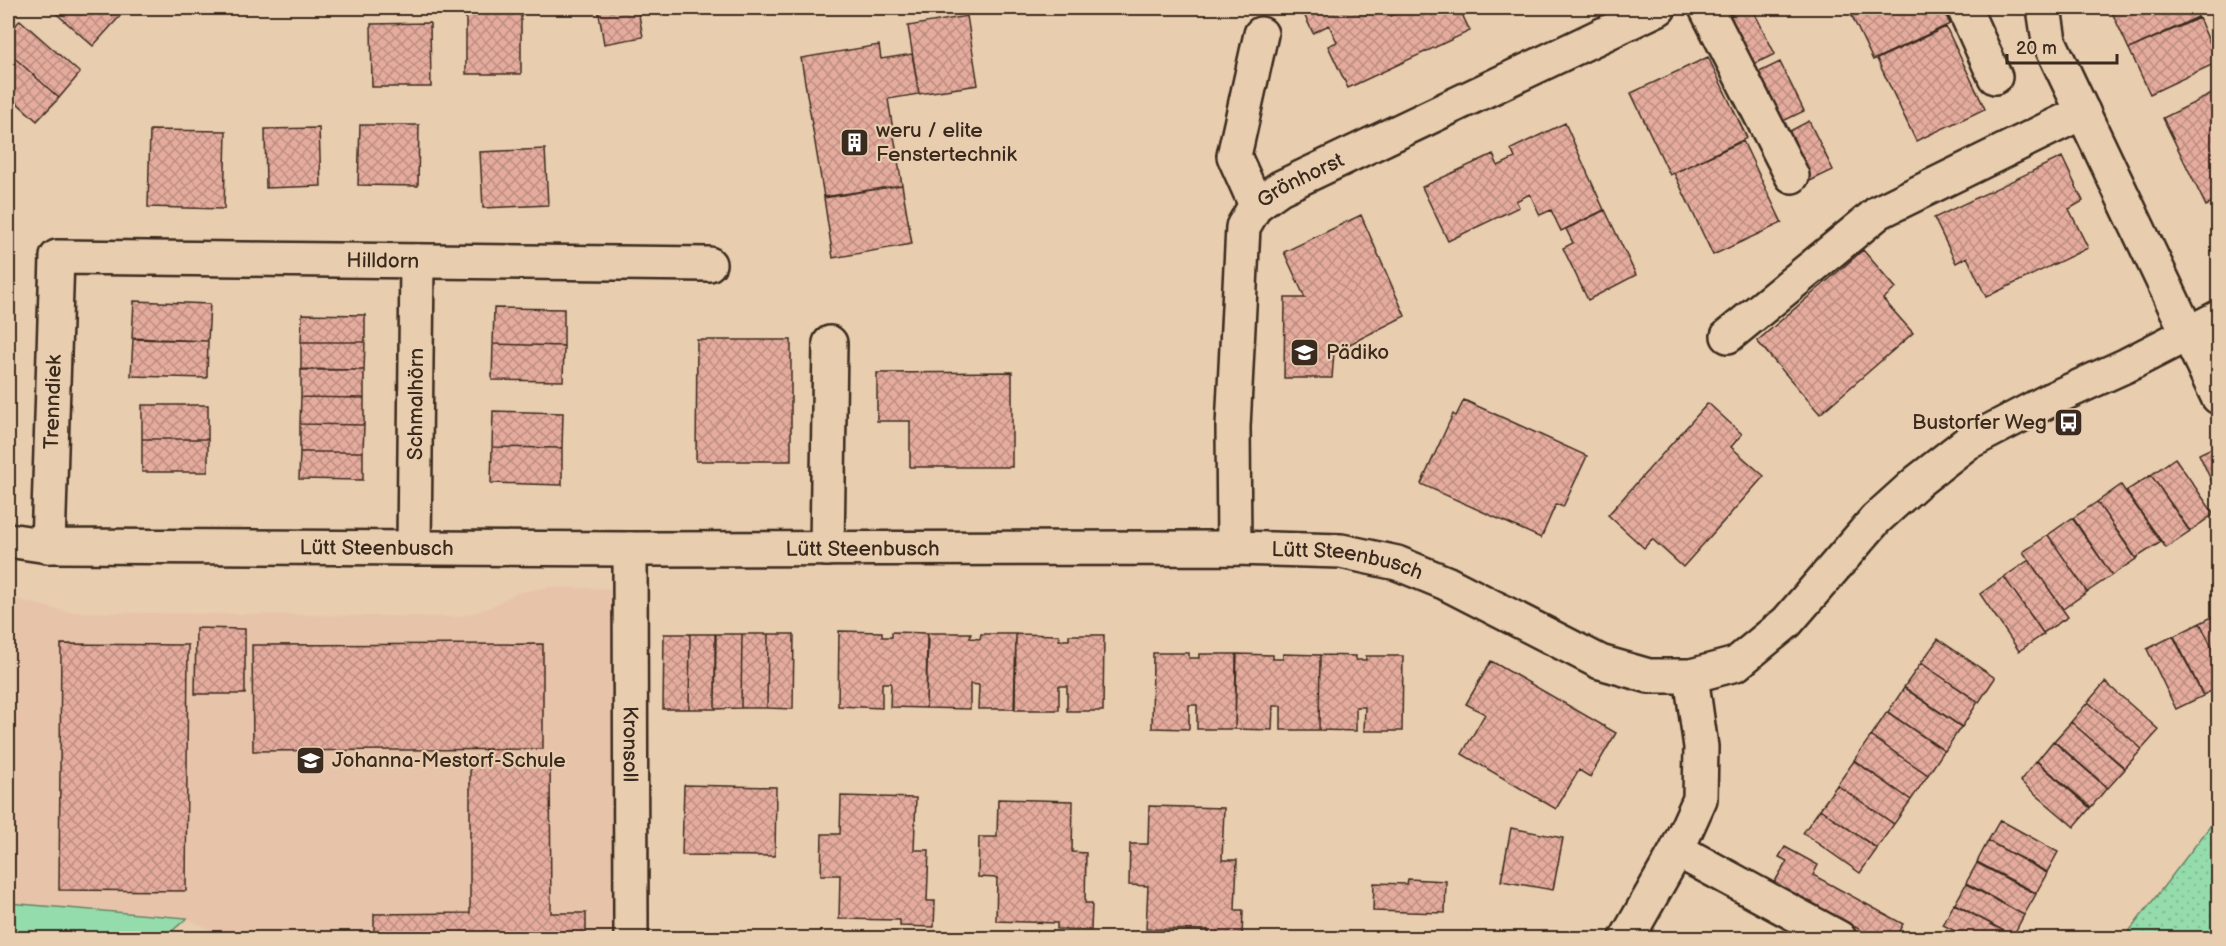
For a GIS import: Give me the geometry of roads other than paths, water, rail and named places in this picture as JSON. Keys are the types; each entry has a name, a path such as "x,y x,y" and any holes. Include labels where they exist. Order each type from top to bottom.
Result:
{"street":[{"name":"Grönhorst","path":"1234,548 1233,427 1243,227 1256,206 1280,188 1659,8"},
{"path":"1706,8 1792,176"},
{"path":"1964,8 1995,77"},
{"path":"2044,8 2049,41 2218,397"},
{"path":"1256,206 1234,156 1261,34"},
{"path":"1728,336 1880,212 2083,112"},
{"name":"Hilldorn","path":"57,257 709,264"},
{"name":"Trenndiek","path":"48,546 57,257"},
{"name":"Schmalhörn","path":"414,548 417,261"},
{"path":"1627,939 1677,849 1700,799 1701,747 1691,676 1736,664 1787,622 1876,519 1917,482 1967,443 2218,318"},
{"path":"827,549 830,344"},
{"name":"Lütt Steenbusch","path":"8,540 48,546 630,549 1234,548 1341,551 1397,563 1446,583 1600,662 1649,676 1691,676"},
{"name":"Kronsoll","path":"630,549 631,939"},
{"path":"1677,849 1839,939"}],"place":[{"name":"weru / elite Fenstertechnik","path":"855,142"},
{"name":"Pädiko","path":"1305,352"},
{"name":"Bustorfer Weg","path":"2068,422"},
{"name":"Johanna-Mestorf-Schule","path":"311,760"}]}
